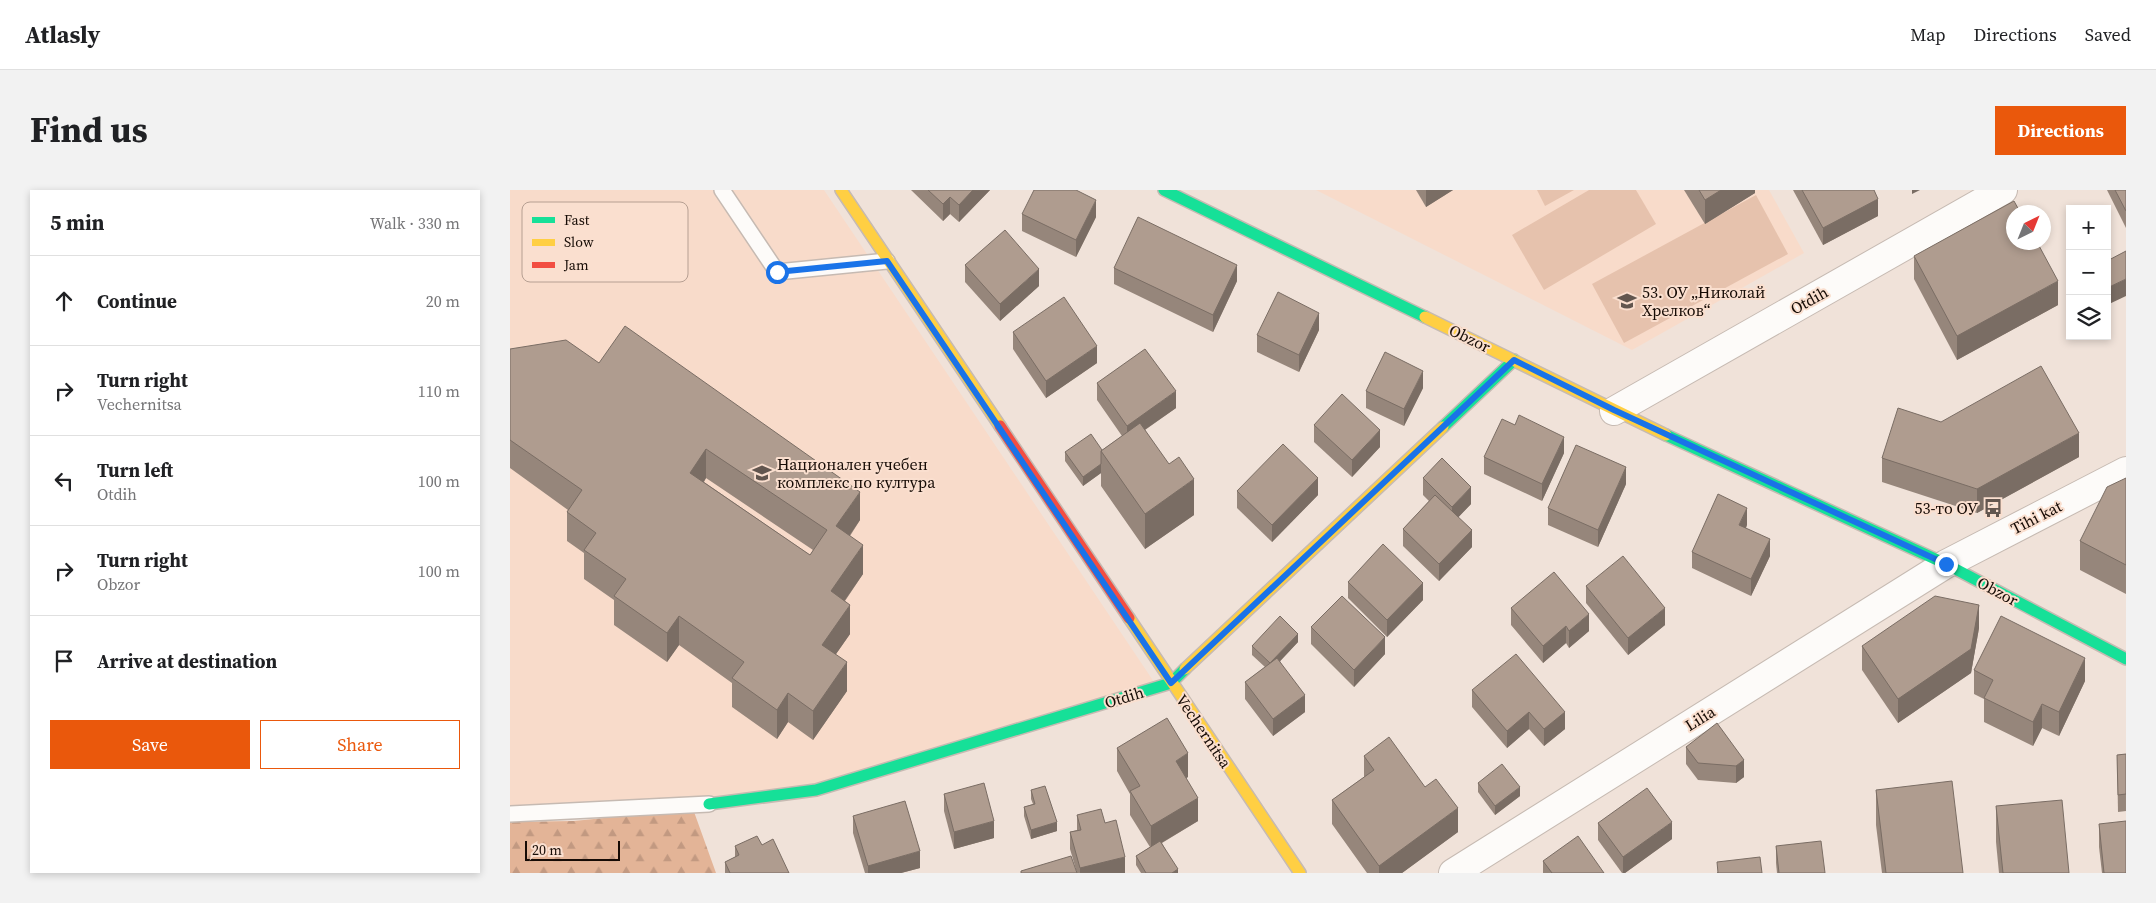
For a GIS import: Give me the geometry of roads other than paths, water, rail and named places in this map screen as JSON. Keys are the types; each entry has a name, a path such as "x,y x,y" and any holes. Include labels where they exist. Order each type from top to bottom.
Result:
{"street":[{"name":"Vechernitsa","path":"841,190 1300,873"},
{"name":"Obzor","path":"1164,190 1614,410 1946,564 2126,659"},
{"name":"Otdih","path":"1614,410 2003,190"},
{"name":"Otdih","path":"709,804 816,790 1171,683 1514,360"},
{"name":"Tihi kat","path":"1946,564 2126,471"},
{"name":"Lilia","path":"1453,873 1946,564"}],"lane":[{"path":"722,190 777,272 887,261"},
{"path":"510,814 709,804"}],"place":[{"name":"53. ОУ „Николай Хрелков“","path":"1627,301"},
{"name":"Национален учебен комплекс по култура","path":"762,473"},
{"name":"53-то ОУ","path":"1993,508"}]}
